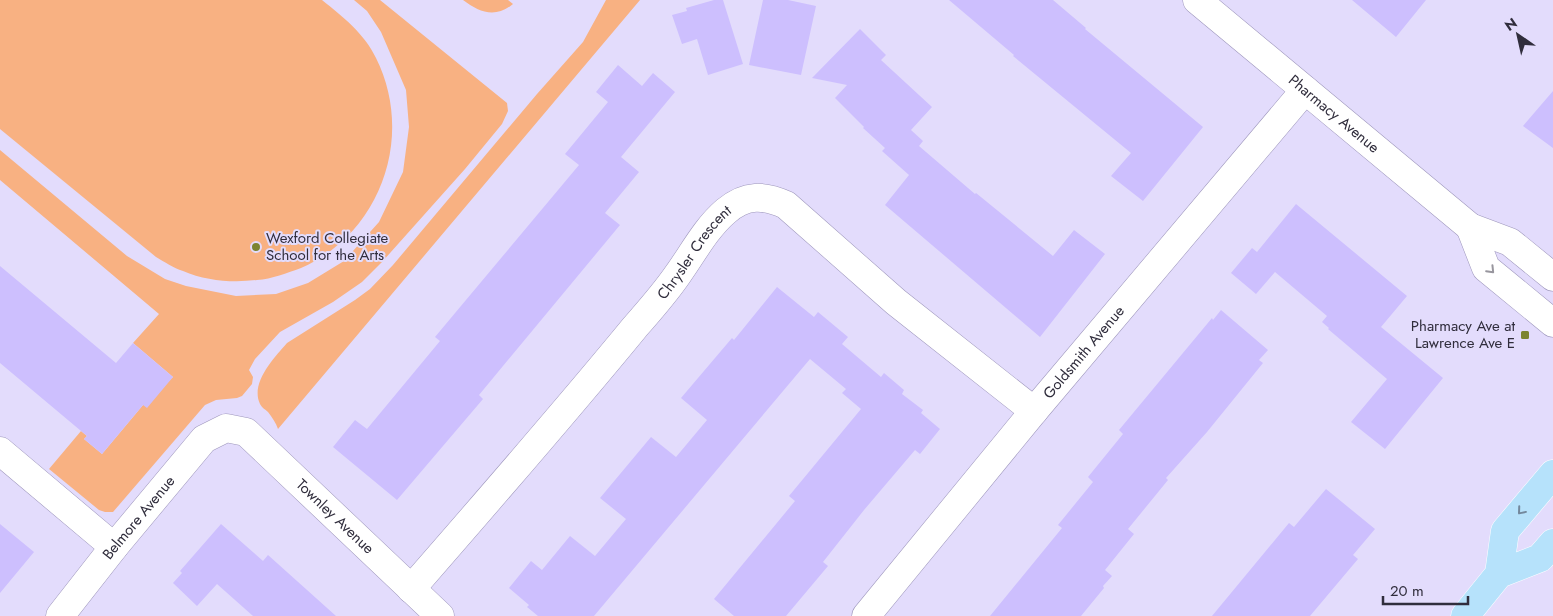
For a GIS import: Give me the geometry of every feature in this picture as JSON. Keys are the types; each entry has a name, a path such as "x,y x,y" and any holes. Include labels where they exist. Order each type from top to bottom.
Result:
{"main road":[{"path":"1499,574 1505,531 1553,474"},
{"path":"1465,616 1499,574 1540,558 1553,543"}],"street":[{"name":"Pharmacy Avenue","path":"1196,0 1470,227 1510,242 1553,276"},
{"name":"Goldsmith Avenue","path":"866,616 1034,411 1306,90"},
{"name":"Chrysler Crescent","path":"411,589 634,328 676,277 711,227 727,210 755,197 770,198 786,205 896,302 1034,411"},
{"name":"Pharmacy Avenue","path":"1470,227 1486,268 1553,323"},
{"name":"Townley Avenue","path":"226,428 246,432 440,616"},
{"name":"Belmore Avenue","path":"60,616 114,547 204,439 226,428"},
{"path":"0,452 114,547"}],"shaded area":[{"path":"0,0 322,0 352,26 371,49 387,88 392,119 391,149 383,179 370,207 352,231 329,252 301,268 279,276 248,281 229,281 201,277 169,265 156,257 0,129"},
{"path":"354,0 380,0 507,103 508,111 502,124 465,169 362,282 333,302 280,332 255,359 249,370 253,377 252,384 242,396 216,400 205,405 113,512 99,510 49,469 81,431 87,436 84,439 102,454 143,405 173,377 133,343 159,314 0,180 0,150 127,256 165,279 186,286 236,296 276,294 308,283 344,261 379,222 403,172 409,127 406,90 381,32 367,11"},
{"path":"463,0 508,0 513,4 500,11 487,12 475,8"},
{"path":"606,0 640,0 278,429 271,416 261,405 258,396 261,379 270,363 287,343 370,289 393,265 583,42"}],"building":[{"path":"714,0 723,0 743,64 708,75 697,39 682,44 672,15 687,11 686,8"},
{"path":"763,0 788,0 816,6 801,75 749,65"},
{"path":"949,0 1053,0 1203,127 1143,201 1111,176 1131,153 1013,56"},
{"path":"1352,0 1426,0 1396,37"},
{"path":"860,29 886,55 881,60 932,107 911,130 923,141 919,146 975,194 1053,256 1074,230 1105,254 1040,337 885,205 909,175 882,151 885,148 835,98 847,85 812,78"},
{"path":"618,65 642,86 653,73 675,92 621,157 639,172 605,213 620,225 479,395 483,399 397,500 333,447 355,420 367,429 440,341 435,337 579,165 565,154 608,102 596,92"},
{"path":"1553,91 1553,148 1523,126"},
{"path":"1296,204 1407,296 1381,327 1443,378 1385,449 1351,422 1387,379 1328,329 1322,322 1327,316 1275,272 1256,294 1231,273 1252,248 1257,252"},
{"path":"0,266 116,363 133,343 173,377 147,408 143,405 102,454 84,439 87,436 0,363"},
{"path":"777,287 814,317 818,312 848,337 842,344 881,377 884,373 904,390 902,394 923,410 921,413 940,429 920,454 915,450 864,510 823,562 828,566 786,616 734,616 714,599 795,501 789,496 861,409 842,393 846,389 810,359 594,616 538,616 527,607 529,605 509,588 531,561 542,570 570,536 595,556 626,519 600,498 651,437 676,457 707,420 681,398 732,338 734,340"},
{"path":"1221,310 1268,350 1259,360 1263,363 1207,432 1166,478 1168,480 1128,529 1134,534 1105,570 1112,576 1103,586 1104,588 1081,616 990,616 1062,528 1058,525 1093,482 1088,477 1123,434 1119,430 1212,318 1213,320"},
{"path":"1326,489 1375,529 1353,555 1358,559 1310,616 1212,616 1289,523 1294,527"},
{"path":"0,524 34,552 0,593"},
{"path":"221,524 263,561 268,555 336,616 253,616 217,584 197,606 173,583 182,573 180,571"}],"place":[{"name":"Wexford Collegiate School for the Arts","path":"256,247"},
{"name":"Pharmacy Ave at Lawrence Ave E","path":"1525,335"}]}
